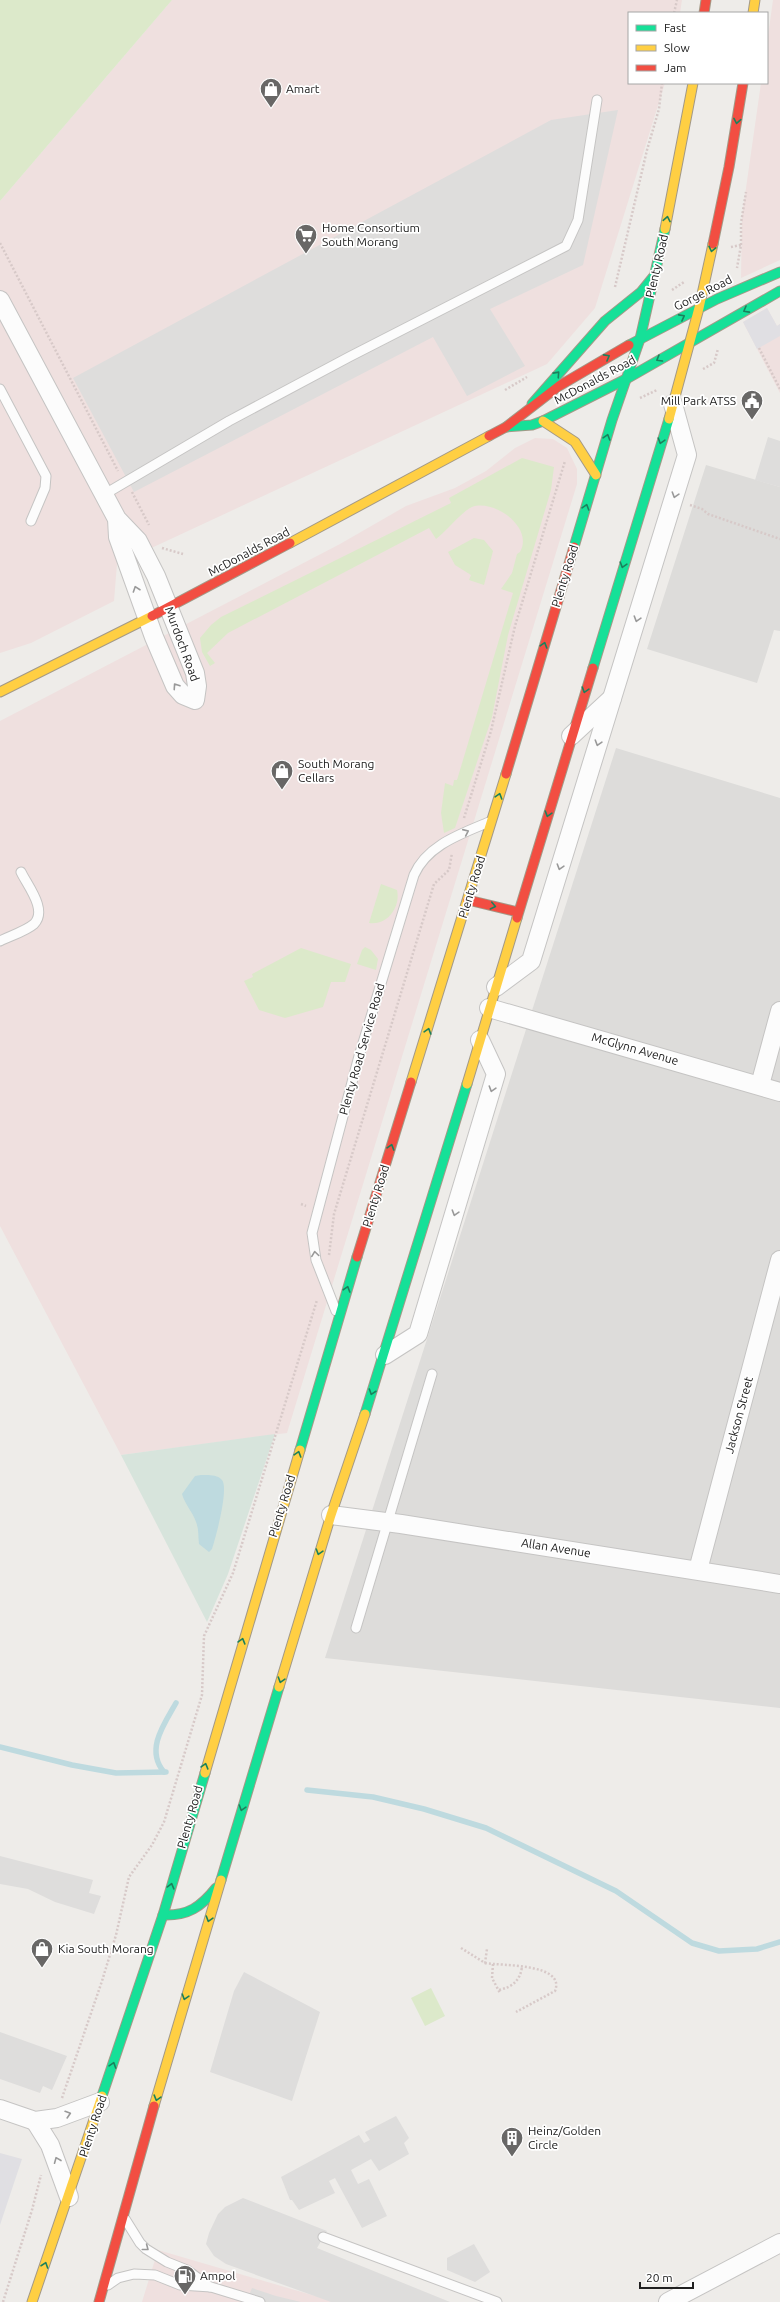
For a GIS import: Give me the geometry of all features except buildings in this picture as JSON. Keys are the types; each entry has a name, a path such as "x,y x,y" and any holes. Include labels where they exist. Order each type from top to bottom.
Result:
{"main road":[{"path":"704,12 706,0"},
{"path":"753,12 755,0"},
{"name":"Plenty Road","path":"32,2302 69,2197 163,1915 338,1316 468,900 596,475 640,339 693,84"},
{"path":"99,2302 182,2008 220,1882 331,1515 385,1355 571,736 673,404 700,308 729,167 743,84"},
{"name":"Gorge Road","path":"640,339 731,292 780,272"},
{"path":"532,404 559,371 605,322 641,292 654,276"},
{"path":"691,341 780,291"},
{"name":"McDonalds Road","path":"0,692 169,608 506,427 549,391 640,339"},
{"name":"McDonalds Road","path":"506,427 532,425 543,421 628,378 691,341"},
{"path":"543,421 576,442 596,475"},
{"path":"468,900 518,912"},
{"path":"163,1915 181,1916 195,1910 220,1882"}],"street":[{"name":"Murdoch Road","path":"0,300 117,519 138,541 169,608 195,673 197,686 194,700 183,694 175,686 146,619 118,537 117,519"},
{"path":"496,987 531,961 687,454 673,404"},
{"path":"571,736 612,697"},
{"name":"McGlynn Avenue","path":"489,1008 780,1092"},
{"path":"760,1085 780,1011"},
{"path":"385,1355 418,1334 496,1074 480,1040"},
{"name":"Jackson Street","path":"698,1570 779,1264"},
{"name":"Allan Avenue","path":"331,1515 698,1570 780,1584"},
{"path":"0,2110 35,2121 57,2118 100,2102"},
{"path":"35,2121 50,2145 69,2197"},
{"path":"668,2302 780,2243"}],"lane":[{"path":"105,494 229,421 349,356 566,246 578,220 597,100"},
{"path":"0,389 46,476 45,488 32,521"},
{"name":"Plenty Road Service Road","path":"338,1316 316,1260 312,1233 332,1157 414,875 425,858 440,845 492,821"},
{"path":"0,941 34,923 39,912 37,901 21,872"},
{"path":"356,1628 432,1374"},
{"path":"124,2217 140,2243 146,2249 167,2262 187,2270 212,2287"},
{"path":"323,2237 497,2302"},
{"path":"103,2289 118,2278 134,2274 155,2275 180,2285 212,2287 260,2302"}],"path":[{"path":"674,12 677,0"},
{"path":"613,292 646,150 659,109 662,84"},
{"path":"0,243 70,378"},
{"path":"759,348 780,389"},
{"path":"462,825 491,731 515,626 562,467"},
{"path":"689,505 702,509 708,514 780,539"},
{"path":"329,1256 334,1214 434,884 449,870 452,850"},
{"path":"60,2101 102,1981 129,1877 152,1845 164,1822 202,1695 204,1636 233,1573 319,1294"},
{"path":"461,1948 485,1963 544,1970 551,1974 556,1984 554,1991 516,2012"},
{"path":"485,1963 487,1949"},
{"path":"493,1964 492,1978 499,1991 510,1988 521,1976 522,1968"},
{"path":"2,2302 32,2210 40,2182 42,2168"}],"shaded area":[{"name":"Home Consortium South Morang","path":"172,0 682,0 680,12 628,12 628,84 665,84 595,308 547,364 117,564 114,601 31,643 0,653 0,201"},
{"path":"773,0 780,0 780,260 741,278 742,216 761,84 768,84 768,36"},
{"path":"618,110 583,265 490,309 525,366 467,396 433,337 134,492 73,378 551,120"},
{"path":"767,308 777,326 780,324 780,393 743,322"},
{"path":"767,308 777,326 780,324 780,336 757,349 743,322"},
{"path":"768,437 780,441 780,487 755,480"},
{"path":"535,438 553,439 567,448 577,469 577,484 287,1433 121,1455 0,1226 0,721 340,544 406,506 455,488 486,471 515,448"},
{"path":"706,465 780,487 780,631 774,630 757,683 647,649"},
{"path":"616,748 780,798 780,1708 325,1658"},
{"path":"275,1434 228,1574 207,1622 121,1455"},
{"path":"0,1856 93,1880 89,1893 101,1896 94,1914 55,1902 28,1889 0,1884"},
{"path":"244,1972 320,2012 292,2101 210,2072 234,1991"},
{"path":"0,2032 67,2056 52,2090 43,2086 40,2093 0,2079"},
{"path":"396,2116 409,2138 404,2143 409,2154 379,2171 371,2159 351,2170 358,2184 369,2179 387,2216 362,2228 335,2178 329,2181 335,2193 299,2210 292,2200 290,2200 281,2177 359,2135 364,2143 370,2140 365,2132"},
{"path":"0,2153 22,2159 0,2225"},
{"path":"243,2198 327,2231 317,2248 450,2302 331,2302 226,2264 214,2256 206,2244 209,2233 218,2214 225,2207"},
{"path":"474,2244 490,2272 475,2282 447,2270 447,2258"},
{"path":"158,2250 336,2302 142,2302"},
{"path":"252,2288 276,2296 301,2302 246,2302"}],"green space":[{"path":"0,0 172,0 0,201"},
{"path":"522,458 554,467 551,490 508,635 492,717 455,828 444,833 441,813 445,783 453,786 454,780 457,780 513,593 501,589 512,573 517,554 520,552 523,543 522,533 510,517 491,507 472,507 436,539 429,528 228,633 207,653 215,663 210,666 202,652 200,638 211,625 221,617 451,503 449,498"},
{"path":"474,538 484,540 493,551 484,585 469,580 471,575 455,565 448,552"},
{"path":"381,884 397,890 397,903 395,909 382,922 369,923"},
{"path":"365,947 371,950 378,959 376,970 357,964 362,950"},
{"path":"301,948 351,964 345,982 331,982 323,1007 285,1018 259,1010 244,981 253,977 252,974"},
{"path":"431,1988 445,2016 425,2026 411,1998"}],"water":[{"path":"212,1475 220,1478 224,1485 219,1524 212,1549 209,1552 199,1544 195,1518 182,1494 195,1476"}],"waterway":[{"path":"164,1772 156,1755 156,1746 162,1728 176,1703"},
{"path":"0,1747 72,1765 116,1773 166,1772"},
{"path":"307,1790 373,1797 424,1809 486,1828 616,1891 692,1943 719,1951 757,1949 780,1942"}],"traffic: fast":[{"path":"574,547 612,420 640,339 665,229"},
{"path":"629,345 717,299 780,272"},
{"path":"532,404 605,321 641,292 654,276"},
{"path":"506,427 532,425 543,421 628,378 780,291"},
{"path":"593,668 669,419"},
{"path":"365,1414 467,1084"},
{"path":"300,1450 357,1257"},
{"path":"221,1880 279,1687"},
{"path":"102,2096 163,1915 205,1773"},
{"path":"163,1915 180,1914 193,1909 205,1900 216,1888"}],"traffic: slow":[{"path":"753,12 755,0"},
{"path":"665,229 693,84"},
{"path":"669,419 699,308 713,244"},
{"path":"543,421 575,442 596,475"},
{"path":"290,543 489,436"},
{"path":"0,692 152,616"},
{"path":"411,1082 506,774"},
{"path":"467,1084 517,918"},
{"path":"279,1687 331,1515 365,1414"},
{"path":"205,1773 300,1450"},
{"path":"154,2106 221,1880"},
{"path":"32,2302 102,2096"}],"traffic: jam":[{"path":"704,12 706,0"},
{"path":"713,244 729,167 743,84"},
{"path":"489,436 506,427 559,386 629,345"},
{"path":"152,616 290,543"},
{"path":"506,774 574,547"},
{"path":"517,918 593,668"},
{"path":"468,900 518,912"},
{"path":"357,1257 411,1082"},
{"path":"99,2302 154,2106"}],"place":[{"name":"Amart","path":"271,108"},
{"name":"Home Consortium South Morang","path":"306,254"},
{"name":"Mill Park ATSS","path":"752,420"},
{"name":"South Morang Cellars","path":"282,790"},
{"name":"Kia South Morang","path":"42,1968"},
{"name":"Heinz/Golden Circle","path":"512,2158"},
{"name":"Ampol","path":"185,2296"}]}
